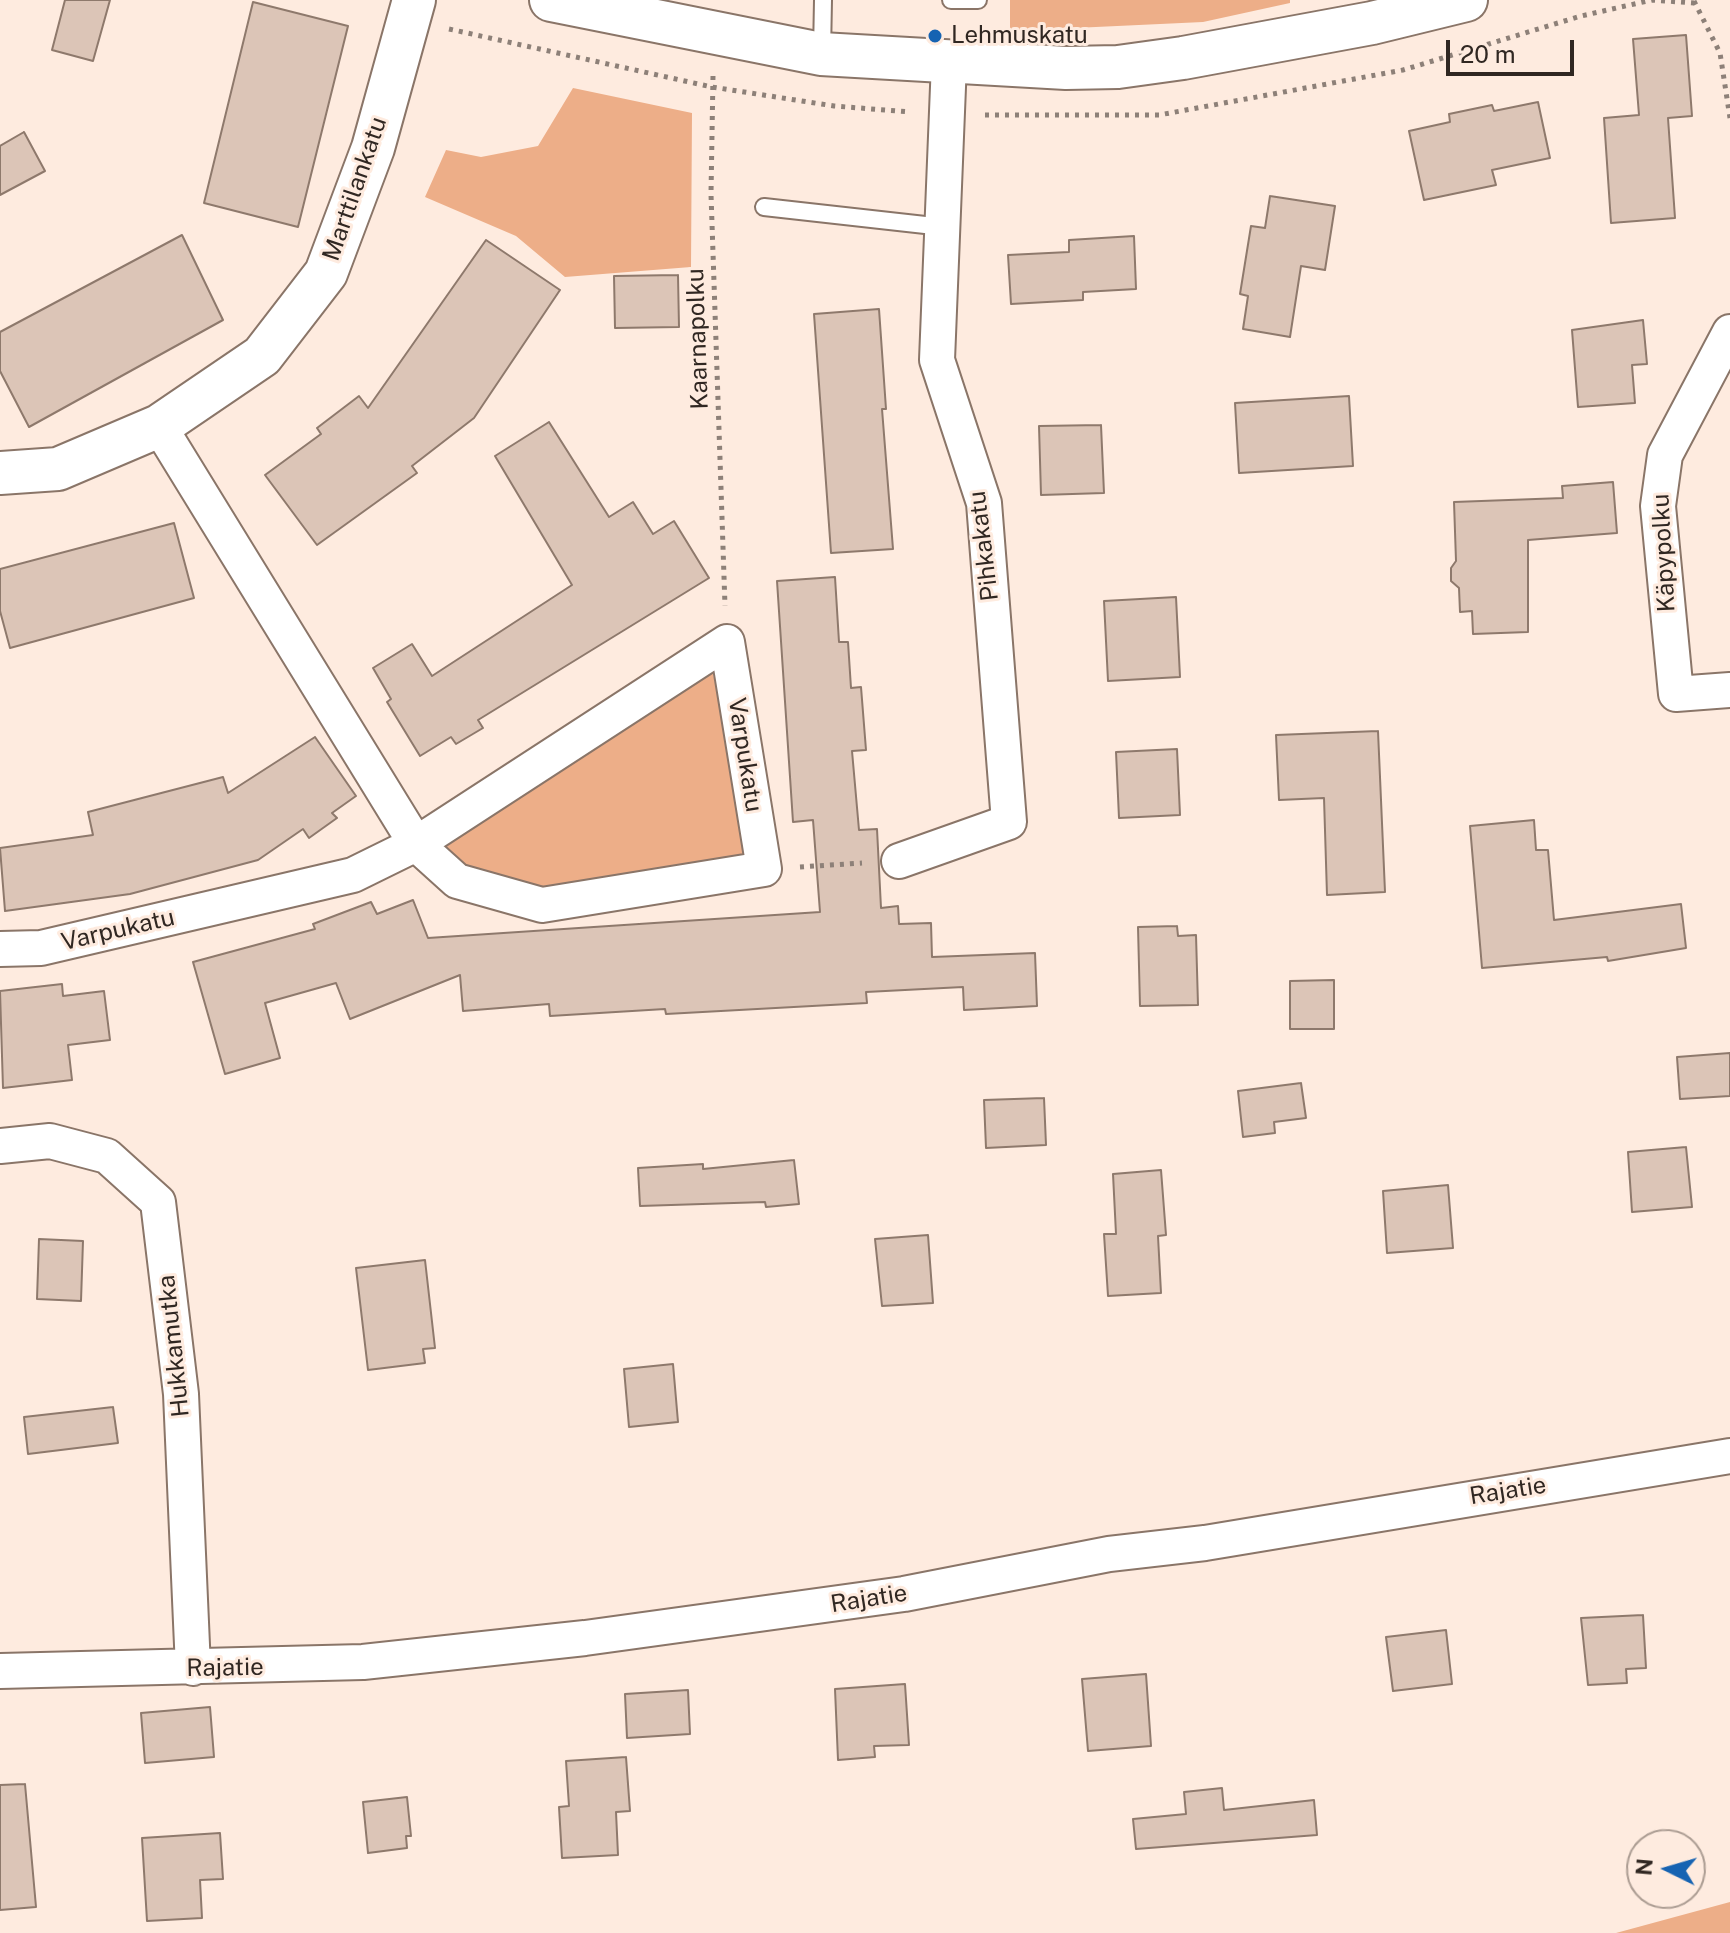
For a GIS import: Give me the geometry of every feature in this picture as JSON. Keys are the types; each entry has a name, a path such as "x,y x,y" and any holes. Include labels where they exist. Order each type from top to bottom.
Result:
{"street":[{"name":"Marttilankatu","path":"0,473 58,469 159,426 262,356 326,273 373,148 414,0"},
{"path":"551,0 821,54 1118,67 1372,23 1466,0"},
{"name":"Pihkakatu","path":"899,861 1009,822 984,503 937,360 949,62"},
{"name":"Käpypolku","path":"1730,332 1665,455 1658,506 1676,694 1730,690"},
{"path":"159,426 416,844 457,881 542,905 764,869"},
{"name":"Varpukatu","path":"0,949 41,948 353,875 416,844 727,642 764,869"},
{"name":"Hukkamutka","path":"0,1146 50,1141 107,1156 158,1202 181,1394 193,1668"},
{"name":"Rajatie","path":"0,1671 385,1661 739,1619 904,1594 1109,1554 1205,1543 1730,1456"}],"lane":[{"path":"821,54 823,0"},
{"path":"951,0 978,0"},
{"path":"764,207 943,227"}],"path":[{"path":"1695,0 1720,53 1730,118"},
{"name":"Kaarnapolku","path":"715,35 711,194 727,642"},
{"path":"764,869 899,861"}],"shaded area":[{"path":"1010,0 1290,0 1290,3 1203,22 1010,31"},
{"path":"573,88 692,113 691,267 565,277 516,236 425,197 446,150 481,157 538,146"},
{"path":"712,668 751,861 546,894 463,871 437,844"},
{"path":"1730,1902 1730,1933 1616,1933 1706,1909"}],"building":[{"path":"65,0 110,0 93,61 52,50"},
{"path":"253,2 348,26 298,227 204,203"},
{"path":"1686,35 1692,116 1668,118 1675,218 1611,223 1604,118 1639,115 1633,39"},
{"path":"1538,102 1550,158 1492,170 1496,185 1424,200 1409,131 1450,122 1449,114 1492,105 1494,111"},
{"path":"24,132 45,171 0,195 0,146"},
{"path":"1270,196 1335,206 1325,270 1301,266 1290,337 1243,329 1248,296 1240,294 1251,226 1265,228"},
{"path":"182,235 223,320 29,427 0,371 0,332"},
{"path":"1134,236 1136,289 1083,292 1083,300 1011,304 1008,255 1069,252 1069,240"},
{"path":"486,240 560,290 474,418 412,466 417,473 317,545 265,475 321,434 317,428 359,396 368,408"},
{"path":"678,275 679,327 615,328 614,276"},
{"path":"879,309 886,409 882,409 893,549 831,553 814,314"},
{"path":"1643,320 1647,364 1632,365 1635,403 1578,407 1572,330"},
{"path":"1349,396 1353,466 1239,473 1235,403"},
{"path":"549,422 609,517 633,502 653,534 674,521 709,578 478,720 483,728 456,744 451,737 420,756 387,702 391,699 373,668 412,644 432,676 572,585 495,456"},
{"path":"1101,425 1104,493 1041,495 1039,426"},
{"path":"1613,482 1617,533 1528,540 1528,632 1473,634 1472,611 1460,612 1459,588 1451,581 1451,568 1456,561 1454,502 1563,498 1562,486"},
{"path":"174,523 194,598 10,648 0,611 0,569"},
{"path":"835,577 839,642 848,642 851,688 861,687 866,750 852,751 859,830 877,829 881,908 898,906 899,924 931,923 932,957 1035,953 1037,1006 964,1010 963,987 866,992 867,1003 666,1014 665,1009 550,1016 549,1004 463,1011 460,975 350,1019 336,983 265,1003 280,1058 225,1074 193,962 315,929 313,924 371,902 377,914 413,900 428,938 820,912 813,820 793,822 777,581"},
{"path":"1176,597 1180,677 1108,681 1104,601"},
{"path":"1378,731 1385,892 1327,895 1324,798 1279,800 1276,735"},
{"path":"315,737 356,796 332,813 337,818 309,838 303,829 258,860 130,894 5,911 0,848 93,835 88,812 223,777 228,793"},
{"path":"1177,749 1180,815 1119,818 1116,752"},
{"path":"1534,820 1536,850 1548,850 1554,920 1681,904 1686,948 1608,961 1607,957 1482,968 1470,826"},
{"path":"1177,926 1178,936 1196,935 1198,1005 1140,1006 1138,927"},
{"path":"1334,980 1334,1029 1290,1029 1290,981"},
{"path":"62,984 63,996 104,991 110,1040 68,1045 72,1080 3,1088 0,991"},
{"path":"1730,1053 1730,1096 1680,1099 1677,1057"},
{"path":"1301,1083 1306,1118 1274,1122 1275,1133 1243,1137 1238,1091"},
{"path":"1044,1098 1046,1145 986,1148 984,1100"},
{"path":"1686,1147 1692,1207 1632,1212 1628,1152"},
{"path":"794,1160 799,1204 766,1207 765,1202 640,1206 638,1168 703,1164 703,1169"},
{"path":"1161,1170 1166,1235 1158,1236 1161,1293 1108,1296 1104,1234 1116,1234 1113,1174"},
{"path":"1448,1185 1453,1248 1387,1253 1383,1191"},
{"path":"928,1235 933,1303 882,1306 875,1239"},
{"path":"39,1239 83,1241 81,1301 37,1299"},
{"path":"425,1260 435,1348 423,1349 425,1363 368,1370 356,1268"},
{"path":"673,1364 678,1422 629,1427 624,1369"},
{"path":"113,1407 118,1443 28,1454 24,1417"},
{"path":"1643,1615 1646,1668 1626,1669 1627,1683 1588,1685 1581,1618"},
{"path":"1446,1630 1452,1684 1393,1691 1386,1637"},
{"path":"1146,1674 1151,1746 1088,1751 1082,1679"},
{"path":"905,1684 909,1745 874,1746 875,1757 838,1760 835,1689"},
{"path":"688,1690 690,1734 627,1738 625,1694"},
{"path":"210,1707 214,1757 145,1763 141,1713"},
{"path":"626,1757 630,1811 616,1812 618,1855 562,1858 559,1807 569,1806 566,1761"},
{"path":"25,1784 36,1907 0,1910 0,1785"},
{"path":"1222,1788 1224,1810 1314,1800 1317,1835 1136,1849 1133,1819 1186,1814 1184,1792"},
{"path":"407,1797 411,1836 406,1836 407,1848 368,1853 363,1802"},
{"path":"220,1833 223,1879 200,1880 202,1918 147,1921 142,1838"}],"place":[{"name":"Lehmuskatu","path":"935,36"}]}
